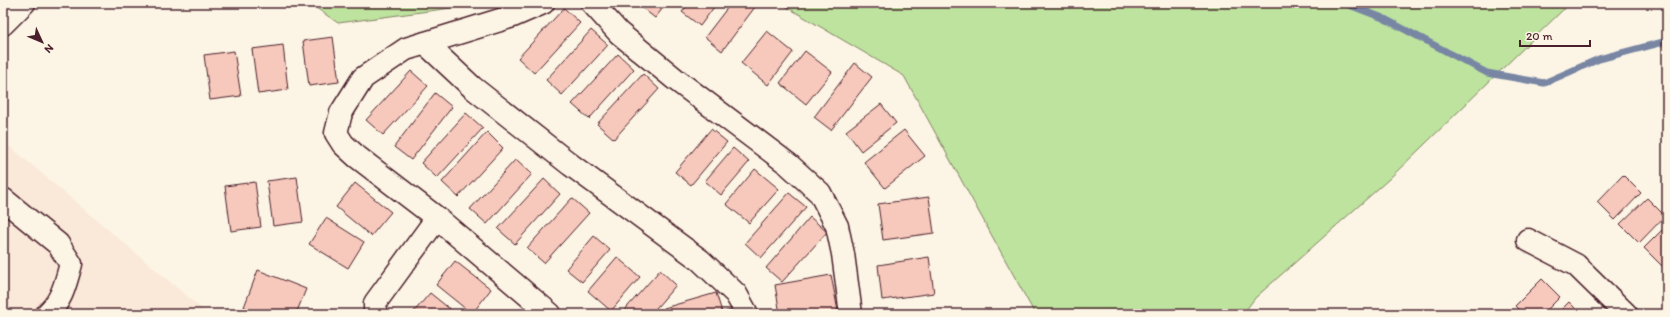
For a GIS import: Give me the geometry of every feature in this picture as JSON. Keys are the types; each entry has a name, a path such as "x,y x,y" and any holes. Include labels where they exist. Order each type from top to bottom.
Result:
{"street":[{"path":"3,24 24,3"},
{"path":"543,3 513,16 406,49 363,78 341,114 336,133 343,144 356,156 437,218 550,314"},
{"path":"592,3 619,33 675,79 788,164 820,193 837,226 843,254 851,314"},
{"path":"426,43 472,87 558,155 700,260 736,294 747,314"},
{"path":"3,199 58,244 71,264 63,292 56,306 47,314"},
{"path":"375,314 375,303 437,218"},
{"path":"1528,240 1576,265 1626,314"}],"shaded area":[{"path":"3,140 15,151 208,314 3,314"}],"green space":[{"path":"309,3 489,3 338,23"},
{"path":"780,3 1570,3 1389,179 1255,298 1243,314 1035,314 904,76"}],"building":[{"path":"636,3 667,3 655,18"},
{"path":"689,3 717,3 700,26 682,12"},
{"path":"731,3 758,3 722,51 705,37"},
{"path":"564,8 580,23 534,73 518,58"},
{"path":"591,30 608,45 562,95 546,80"},
{"path":"767,31 793,52 768,85 741,63"},
{"path":"333,37 339,82 309,86 303,41"},
{"path":"283,45 288,90 258,94 252,49"},
{"path":"234,51 241,96 210,100 204,55"},
{"path":"805,51 832,72 806,104 780,83"},
{"path":"618,54 634,69 589,119 572,104"},
{"path":"855,63 872,77 831,130 814,117"},
{"path":"411,71 428,86 383,135 366,120"},
{"path":"643,74 659,89 614,139 597,124"},
{"path":"435,93 452,107 411,160 394,147"},
{"path":"881,104 896,123 861,151 846,131"},
{"path":"466,113 483,128 437,178 421,163"},
{"path":"711,129 727,142 691,185 675,172"},
{"path":"904,130 925,156 885,188 864,162"},
{"path":"487,132 503,148 458,197 442,182"},
{"path":"733,148 749,162 721,195 705,181"},
{"path":"516,159 532,174 487,224 470,209"},
{"path":"755,169 779,189 749,223 726,204"},
{"path":"1623,175 1641,193 1615,220 1597,202"},
{"path":"297,177 303,222 273,226 267,181"},
{"path":"544,179 560,194 515,244 498,229"},
{"path":"255,182 261,227 231,231 225,186"},
{"path":"355,183 391,212 371,236 336,207"},
{"path":"789,193 806,207 761,258 745,243"},
{"path":"929,197 934,233 883,240 878,204"},
{"path":"572,198 589,213 544,263 527,248"},
{"path":"1647,198 1665,216 1639,243 1620,224"},
{"path":"810,217 827,232 782,282 766,268"},
{"path":"326,218 364,242 348,268 309,244"},
{"path":"1667,225 1667,261 1662,266 1644,248"},
{"path":"594,236 610,250 582,282 566,269"},
{"path":"617,257 640,277 611,311 588,291"},
{"path":"929,257 934,293 882,300 878,265"},
{"path":"455,261 491,289 472,314 436,285"},
{"path":"258,270 306,289 296,314 261,314 244,307"},
{"path":"660,270 676,285 651,314 621,314"},
{"path":"831,275 838,311 822,314 780,314 775,285"},
{"path":"1542,279 1560,297 1543,314 1523,314 1515,306"},
{"path":"430,293 456,314 412,314"},
{"path":"716,293 722,312 732,310 733,314 666,314 664,308"},
{"path":"1569,302 1581,314 1557,314"}],"waterway":[{"path":"1344,3 1383,18 1487,73 1544,83 1599,59 1667,41"}]}
